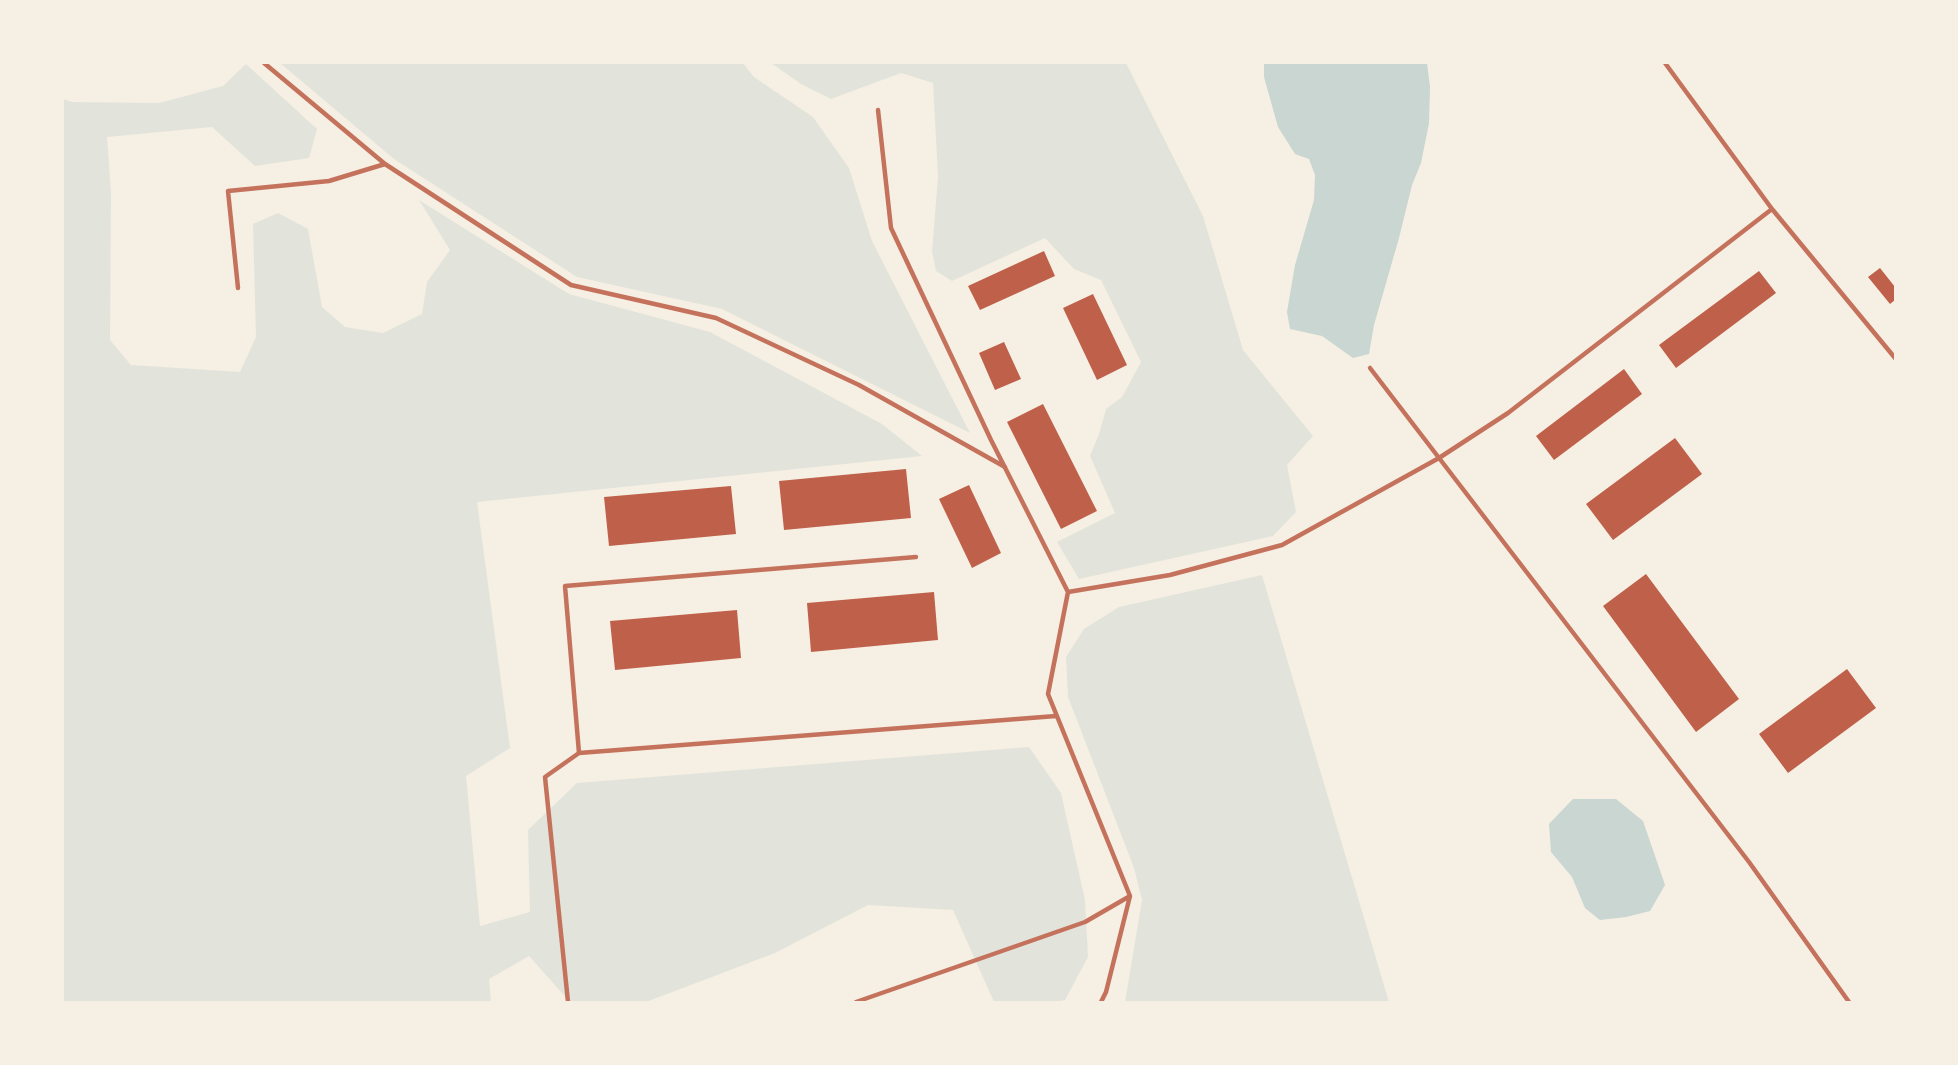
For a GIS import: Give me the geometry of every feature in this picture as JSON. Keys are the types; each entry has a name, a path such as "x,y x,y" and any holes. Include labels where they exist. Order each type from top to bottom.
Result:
{"lane":[{"path":"264,63 385,164 571,285 716,318 860,385 1005,467"},
{"path":"1665,63 1772,209 1895,358"},
{"path":"878,110 891,228 1005,467 1068,592 1047,694 1130,896 1106,992 1101,1002"},
{"path":"238,288 228,191 329,181 385,164"},
{"path":"1068,592 1170,575 1281,545 1439,458 1508,413 1772,209"},
{"path":"1370,368 1749,862 1849,1002"},
{"path":"579,753 565,586 915,557"},
{"path":"568,1002 545,777 579,753 1056,716"},
{"path":"856,1002 1084,922 1130,896"}],"shaded area":[{"path":"280,63 743,63 754,77 813,117 849,168 872,241 970,433 722,309 577,277 394,159"},
{"path":"771,63 1126,63 1203,216 1243,350 1313,436 1287,465 1296,512 1273,536 1079,579 1057,542 1115,513 1090,456 1106,409 1122,397 1141,362 1101,280 1074,269 1045,238 952,281 936,271 932,251 938,177 933,83 901,73 831,99 801,84"},
{"path":"1264,63 1427,63 1430,87 1429,123 1421,163 1412,185 1374,325 1369,354 1353,358 1322,336 1290,329 1287,312 1295,265 1314,200 1315,175 1309,159 1295,154 1278,127 1264,77"},
{"path":"246,64 317,129 309,158 255,166 212,127 107,137 111,193 110,340 131,365 240,372 256,337 253,224 278,213 308,229 322,307 345,327 383,333 422,314 427,282 450,250 419,200 569,294 710,332 882,424 922,456 477,502 510,748 466,776 480,926 530,912 528,830 577,783 1029,747 1061,793 1085,900 1088,957 1065,1000 994,1002 953,910 868,905 775,953 646,1002 570,1002 529,956 489,979 491,1002 63,1002 63,99 72,102 159,103 223,86"},
{"path":"1262,575 1389,1002 1125,1002 1142,900 1134,868 1068,697 1066,657 1084,629 1119,607"},
{"path":"1573,799 1616,799 1643,821 1665,885 1650,911 1600,920 1585,908 1572,877 1551,852 1549,824"}],"building":[{"path":"1044,251 1055,276 980,310 968,286"},
{"path":"1880,268 1895,287 1895,300 1890,304 1868,277"},
{"path":"1759,271 1776,293 1676,368 1659,345"},
{"path":"1093,294 1127,365 1097,380 1063,308"},
{"path":"1004,342 1021,379 995,390 979,353"},
{"path":"1624,369 1642,394 1554,460 1536,436"},
{"path":"1043,404 1097,511 1061,529 1007,422"},
{"path":"1675,438 1702,474 1613,540 1586,504"},
{"path":"906,469 911,518 784,530 779,481"},
{"path":"969,485 1001,553 972,568 939,499"},
{"path":"731,486 736,534 609,546 604,497"},
{"path":"1646,574 1739,699 1696,732 1603,606"},
{"path":"934,592 938,640 811,652 807,603"},
{"path":"737,610 741,658 615,670 610,621"},
{"path":"1847,669 1876,708 1788,773 1759,734"}]}
